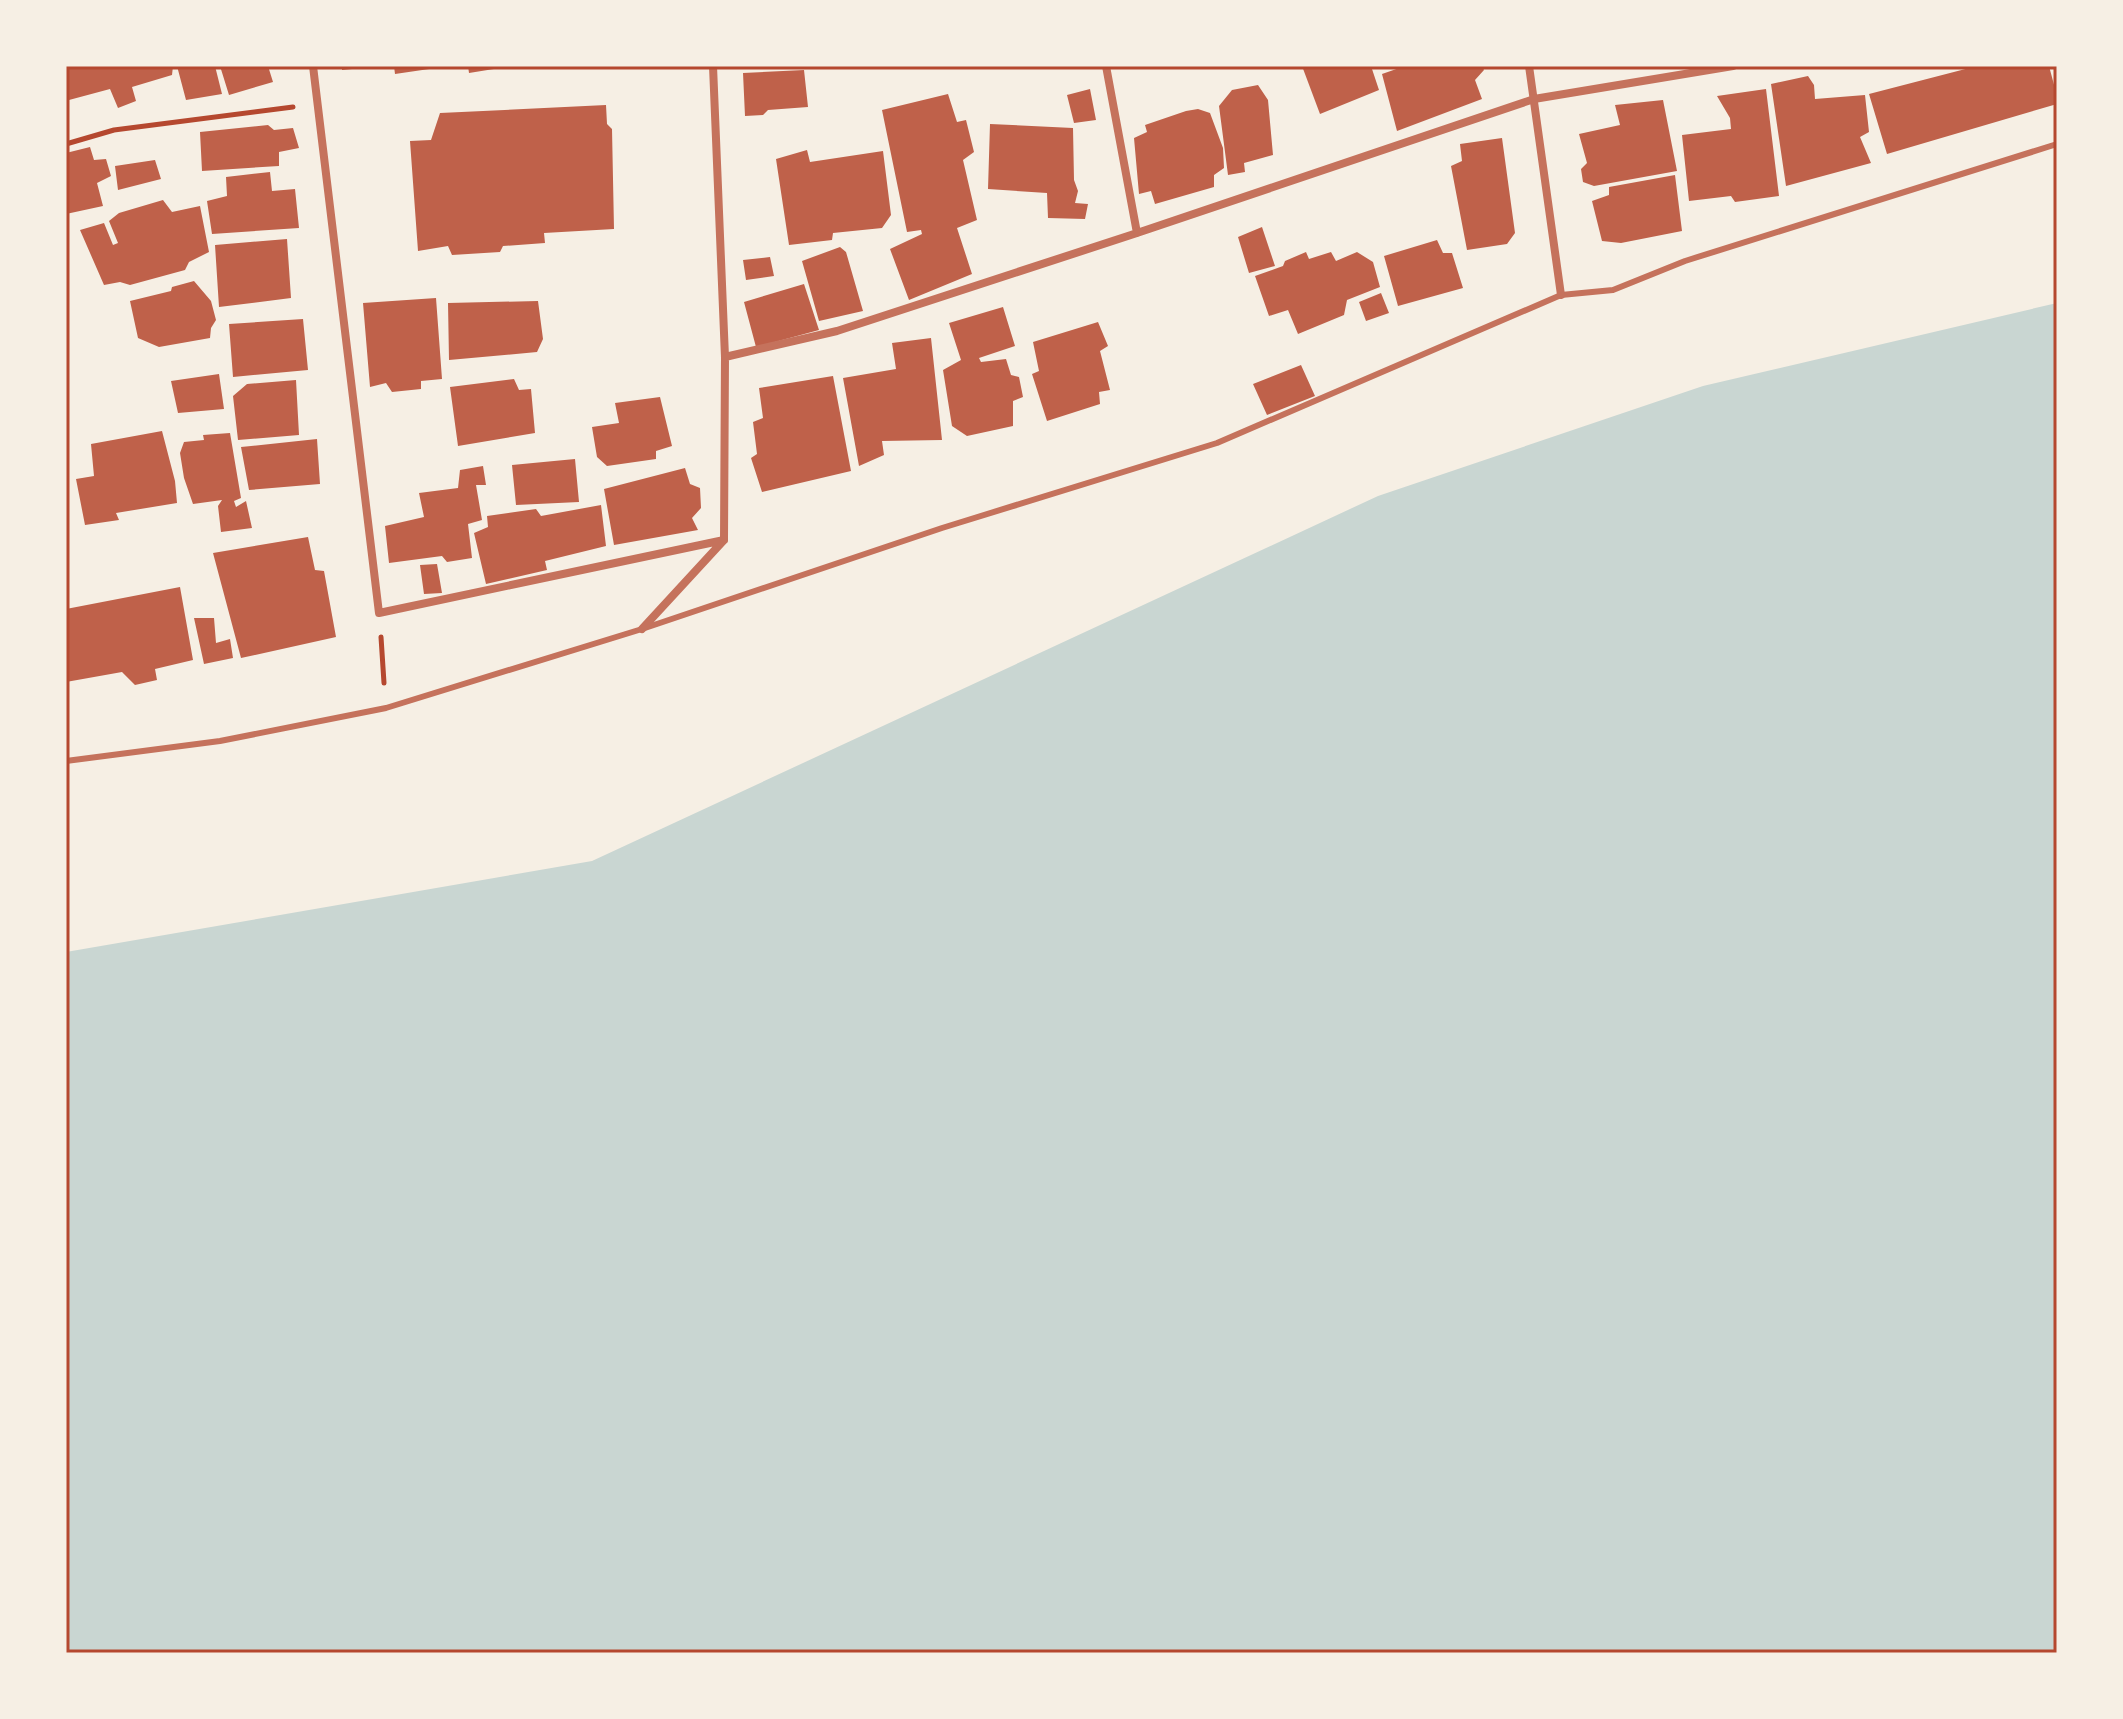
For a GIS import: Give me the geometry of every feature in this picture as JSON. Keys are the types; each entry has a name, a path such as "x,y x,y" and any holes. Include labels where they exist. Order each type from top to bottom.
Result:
{"street":[{"path":"313,66 379,613 724,540"},
{"path":"642,629 724,540 725,357 713,66"},
{"path":"1106,66 1137,233"},
{"path":"1529,66 1561,295"},
{"path":"725,357 837,331 1534,99 1733,66"}],"lane":[{"path":"66,761 220,741 386,708 642,629 942,528 1217,443 1561,295 1613,290 1712,253 2057,144"}],"path":[{"path":"66,144 114,130 318,104"},
{"path":"379,613 386,708"}],"shaded area":[{"path":"2057,303 2057,1653 66,1653 66,952 592,861 1378,496 1703,386"}],"building":[{"path":"66,66 173,66 172,75 132,87 136,101 118,108 110,89 69,100"},
{"path":"177,66 215,66 222,94 186,100"},
{"path":"220,66 268,66 273,82 229,95"},
{"path":"342,66 362,66 362,68 342,70"},
{"path":"394,66 436,66 436,68 395,74"},
{"path":"468,66 500,66 500,68 469,73"},
{"path":"1302,66 1371,66 1379,90 1320,114"},
{"path":"1405,66 1482,66 1484,70 1475,80 1482,99 1397,131 1382,74"},
{"path":"1977,66 2049,66 2057,104 1887,154 1869,94"},
{"path":"804,70 808,107 768,110 763,115 745,116 743,73"},
{"path":"1808,76 1814,85 1815,99 1865,95 1869,132 1860,137 1871,163 1786,186 1771,84"},
{"path":"1258,85 1268,100 1273,155 1244,163 1245,172 1228,175 1219,106 1232,90"},
{"path":"1090,89 1096,120 1074,123 1067,95"},
{"path":"1766,89 1779,196 1735,202 1731,196 1689,201 1682,135 1731,129 1730,118 1717,96"},
{"path":"948,94 957,122 966,120 974,152 963,160 977,220 957,228 972,274 909,300 890,249 922,234 921,230 907,232 882,110"},
{"path":"1663,100 1677,171 1594,186 1583,182 1581,169 1587,163 1579,134 1620,125 1615,105"},
{"path":"606,105 607,124 612,129 614,229 544,233 545,243 503,246 500,252 452,255 448,246 418,251 410,141 431,140 440,113"},
{"path":"1198,109 1210,113 1223,148 1224,168 1214,175 1214,187 1155,204 1151,191 1139,194 1134,138 1147,132 1145,125"},
{"path":"990,124 1073,128 1074,180 1078,191 1075,203 1088,204 1085,219 1048,218 1047,193 988,189"},
{"path":"268,125 274,130 293,128 299,148 279,152 279,166 202,171 200,132"},
{"path":"1502,138 1515,233 1507,244 1467,250 1451,166 1462,161 1460,144"},
{"path":"90,147 94,160 106,159 111,176 97,183 103,206 66,214 66,153"},
{"path":"807,150 810,162 883,151 891,215 882,228 833,233 832,240 789,245 776,159"},
{"path":"155,160 161,179 118,190 115,166"},
{"path":"270,172 272,191 295,189 299,228 212,234 207,201 227,196 226,177"},
{"path":"1675,175 1682,231 1621,243 1602,241 1592,201 1609,195 1609,187"},
{"path":"163,200 172,212 200,206 209,252 189,262 185,270 130,285 120,282 104,285 80,230 104,223 113,245 118,243 109,221 119,213"},
{"path":"1262,227 1275,266 1249,273 1238,237"},
{"path":"287,239 291,298 219,307 215,245"},
{"path":"1437,240 1443,253 1452,253 1463,288 1398,306 1384,256"},
{"path":"840,247 846,252 863,311 819,321 802,261"},
{"path":"1306,252 1309,259 1331,252 1336,261 1357,252 1373,262 1380,287 1347,300 1344,315 1298,334 1288,310 1269,316 1255,276 1283,266 1285,261"},
{"path":"770,257 774,276 746,280 743,260"},
{"path":"194,281 211,301 216,320 210,338 159,347 138,338 130,301 171,291 172,287"},
{"path":"804,284 819,330 756,347 744,302"},
{"path":"1381,293 1389,313 1366,321 1359,302"},
{"path":"436,298 442,379 421,381 421,389 392,392 386,383 370,387 363,303"},
{"path":"538,301 543,339 537,352 449,360 448,303"},
{"path":"1003,307 1015,346 979,358 981,362 1006,359 1011,375 1019,377 1023,397 1013,401 1013,426 967,436 952,426 943,370 961,360 949,323"},
{"path":"303,319 308,370 233,377 229,324"},
{"path":"1098,322 1108,346 1100,351 1110,390 1099,392 1100,404 1047,421 1032,374 1039,371 1033,342"},
{"path":"931,338 942,440 882,441 884,455 859,466 843,378 896,369 892,343"},
{"path":"1301,365 1315,396 1267,415 1253,384"},
{"path":"219,374 224,409 178,413 171,381"},
{"path":"833,376 851,471 762,492 751,458 757,454 753,422 763,418 759,388"},
{"path":"514,379 519,390 531,389 535,433 458,446 450,387"},
{"path":"296,380 299,435 238,440 233,396 247,384"},
{"path":"660,397 672,446 656,451 656,459 607,466 597,457 592,427 619,423 615,403"},
{"path":"162,431 175,481 177,503 116,513 119,520 85,525 76,479 94,476 91,444"},
{"path":"230,433 241,498 234,501 236,507 246,501 252,528 221,532 218,506 222,500 193,504 180,453 184,442 204,440 203,435"},
{"path":"317,439 320,484 249,490 241,447"},
{"path":"575,459 579,502 516,505 512,465"},
{"path":"483,466 486,485 476,485 482,520 468,524 472,558 447,562 442,556 389,563 385,526 424,517 419,493 458,488 460,470"},
{"path":"685,468 690,484 700,488 701,508 692,518 698,530 614,545 604,489"},
{"path":"601,505 606,546 545,561 547,570 486,584 474,533 488,527 487,516 536,509 541,516"},
{"path":"308,537 315,570 324,571 336,637 241,658 213,553"},
{"path":"437,564 442,593 424,594 420,565"},
{"path":"180,587 193,660 155,669 157,680 135,685 122,672 66,682 66,609"},
{"path":"194,618 214,618 216,643 230,639 233,658 204,664"}]}
